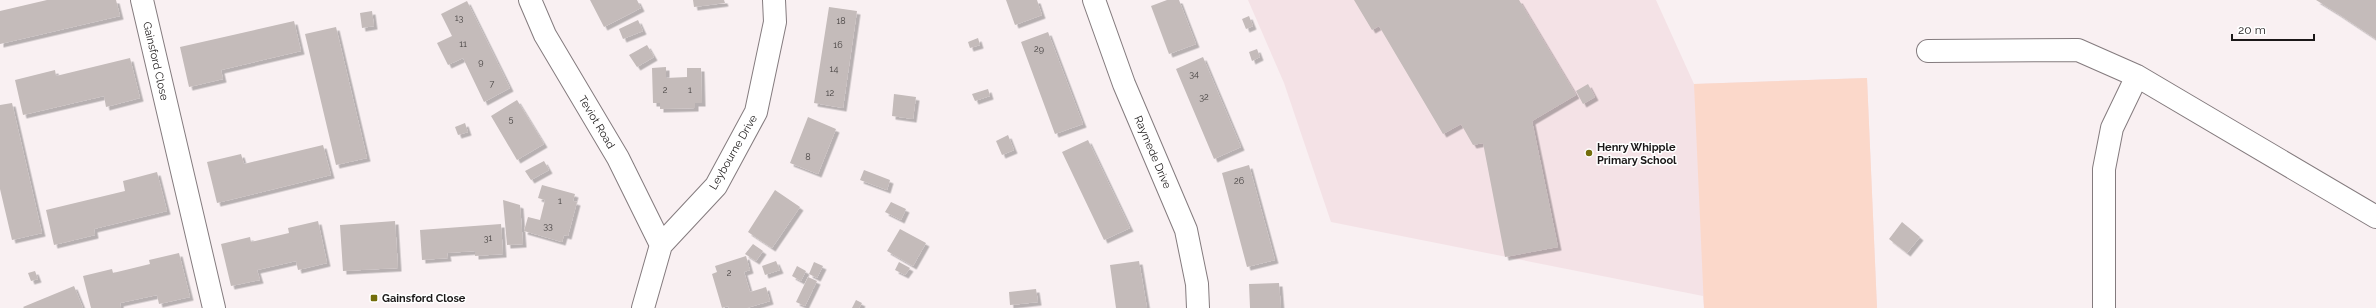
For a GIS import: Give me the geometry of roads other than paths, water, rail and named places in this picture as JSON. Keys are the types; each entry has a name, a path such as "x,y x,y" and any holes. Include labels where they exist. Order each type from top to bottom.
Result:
{"street":[{"name":"Gainsford Close","path":"142,0 214,308"},
{"name":"Teviot Road","path":"530,0 546,35 618,158 661,245"},
{"name":"Leybourne Drive","path":"643,308 661,245 716,186 756,112 775,22 774,0"},
{"name":"Raymede Drive","path":"1094,0 1124,84 1186,230 1197,284 1198,308"},
{"path":"1928,51 2078,50 2137,76 2376,217"},
{"path":"2104,308 2104,169 2112,128 2137,76"}],"place":[{"name":"Henry Whipple Primary School","path":"1589,153"},
{"name":"Gainsford Close","path":"374,298"}]}
